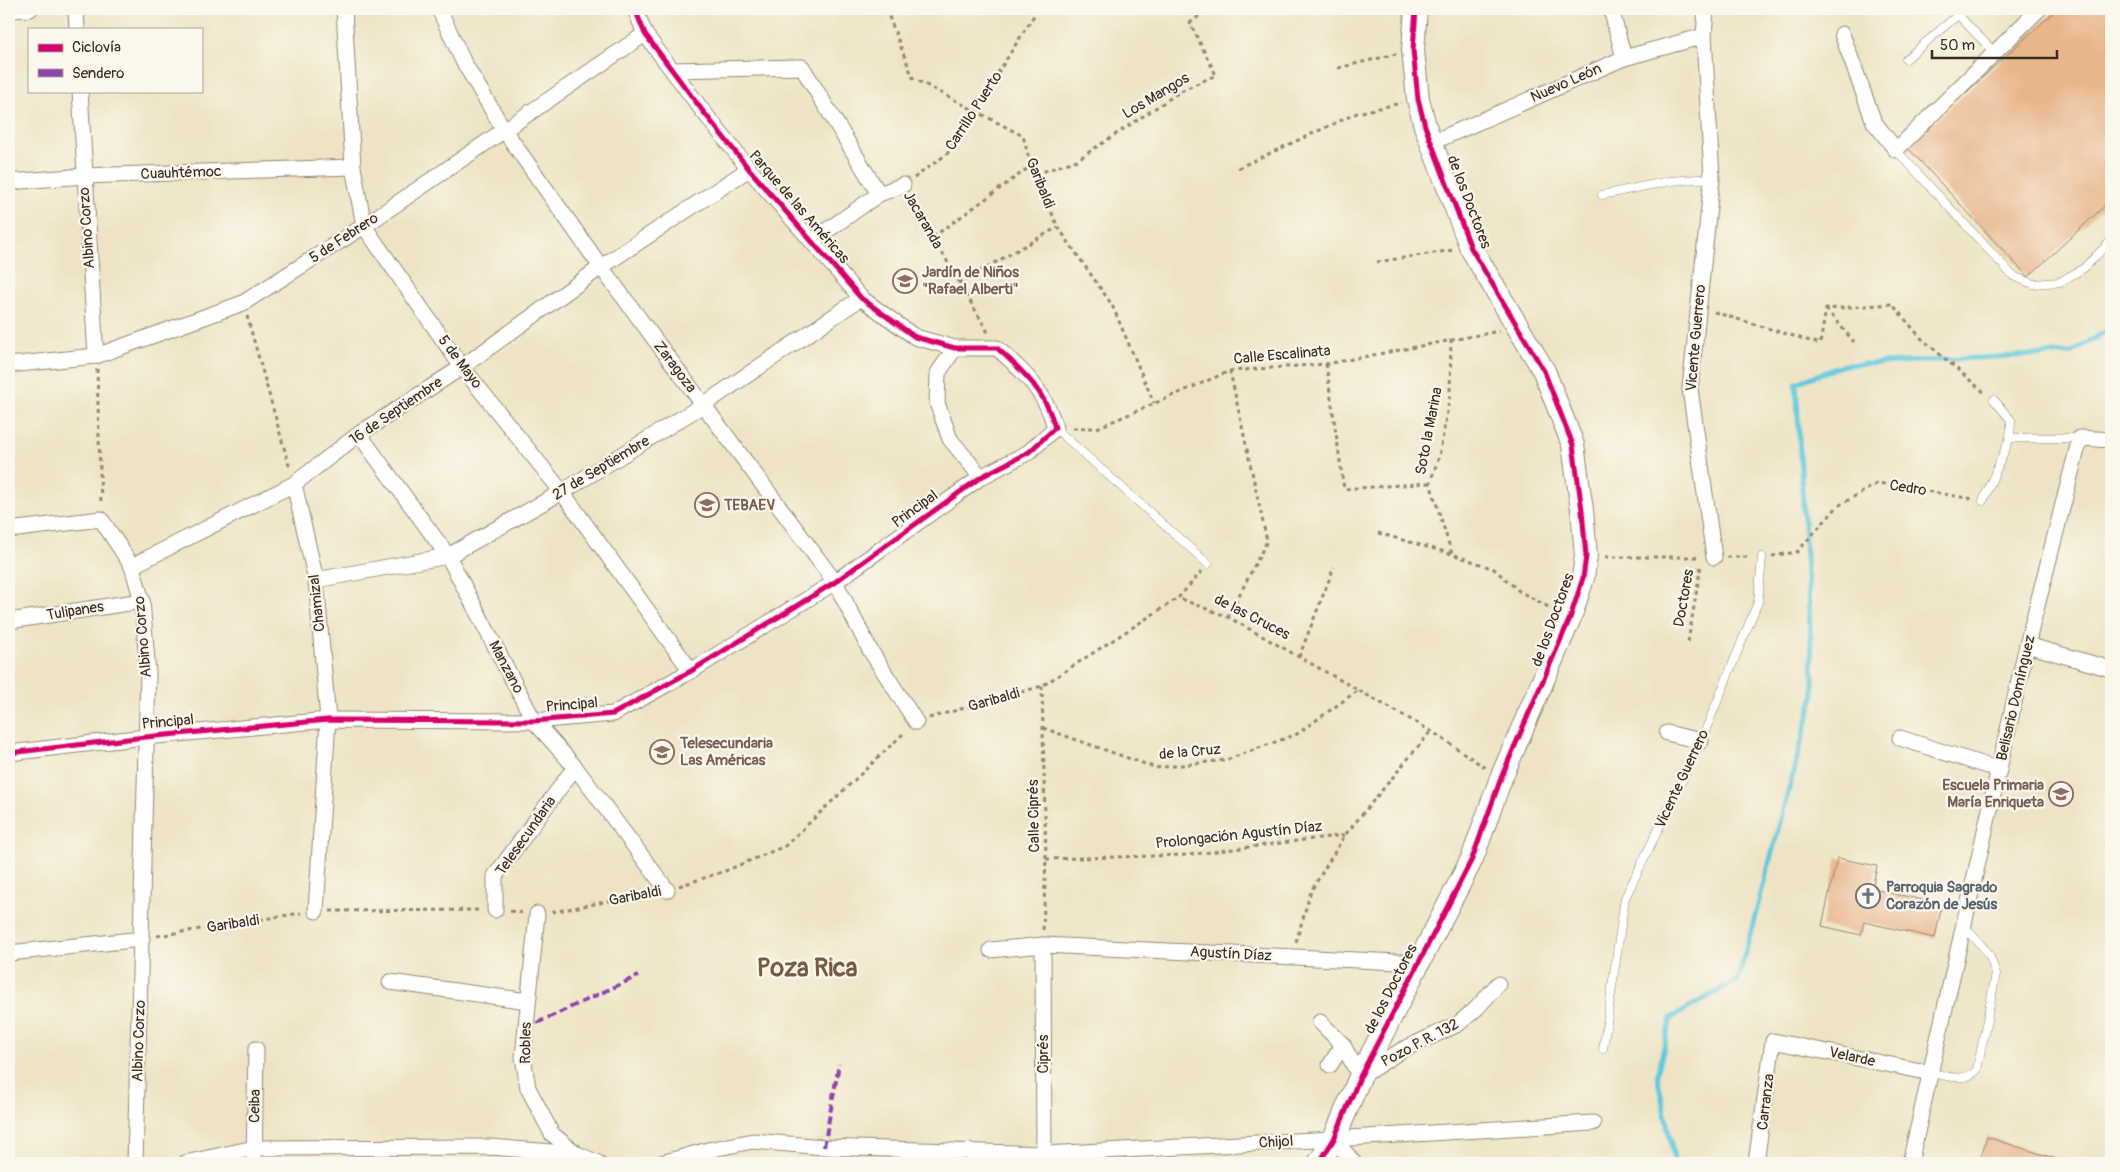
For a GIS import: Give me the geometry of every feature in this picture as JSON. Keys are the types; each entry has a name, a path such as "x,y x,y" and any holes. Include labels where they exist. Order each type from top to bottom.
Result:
{"street":[{"path":"9,10 30,9"},
{"path":"76,9 77,28"},
{"name":"5 de Mayo","path":"344,9 353,167 364,226 462,367 562,492 691,671"},
{"name":"Zaragoza","path":"439,9 463,60 504,130 601,267 835,582 870,650 916,722"},
{"name":"Parque de las Américas","path":"635,9 645,34 749,169 861,298 915,337 955,348 997,348"},
{"name":"de los Doctores","path":"1319,1163 1334,1139 1360,1077 1472,859 1501,778 1570,618 1583,578 1586,556 1573,444 1544,371 1471,248 1449,194 1433,142 1425,126 1418,99 1413,50 1416,9"},
{"path":"1611,9 1624,58"},
{"name":"Vicente Guerrero","path":"1706,9 1704,36 1712,178 1690,389 1708,557"},
{"path":"1842,34 1874,122 1896,150 2039,9"},
{"name":"5 de Febrero","path":"9,365 96,356 243,303 364,226 645,34"},
{"name":"Nuevo León","path":"1433,142 1624,58 1704,36"},
{"name":"Jacaranda","path":"672,70 802,68 879,194"},
{"name":"Albino Corzo","path":"80,92 96,356"},
{"name":"Cuauhtémoc","path":"9,182 84,176 353,167"},
{"name":"16 de Septiembre","path":"132,566 294,484 359,434 462,367 601,267 749,169"},
{"path":"812,241 879,194 904,185"},
{"name":"27 de Septiembre","path":"316,580 448,556 562,492 703,405 861,298"},
{"path":"955,348 938,373 937,403 950,438 981,478"},
{"path":"997,348 1022,369 1042,395 1051,412 1055,428"},
{"name":"Principal","path":"9,753 145,737 328,720 534,721 613,714 691,671 835,582 981,478 1029,452 1055,428"},
{"name":"Manzano","path":"359,434 448,556 534,721 575,767 667,890"},
{"path":"2080,438 2111,440"},
{"name":"Belisario Domínguez","path":"1910,1163 1965,927 2027,645 2080,438"},
{"name":"Chamizal","path":"294,484 316,580 328,720 316,911"},
{"path":"9,530 101,519"},
{"name":"Albino Corzo","path":"101,519 132,566 142,601 148,673 136,1163"},
{"name":"Tulipanes","path":"9,621 142,601"},
{"path":"2027,645 2111,669"},
{"path":"1667,733 1701,741"},
{"path":"1900,738 1999,770"},
{"name":"Telesecundaria","path":"495,910 495,876 575,767"},
{"name":"Robles","path":"537,914 523,1057 528,1088 552,1134 577,1154"},
{"path":"9,953 142,938"},
{"name":"Agustín Díaz","path":"991,950 1043,945 1419,963"},
{"name":"Ciprés","path":"1043,945 1044,1159"},
{"path":"390,982 528,1001"},
{"name":"Pozo P. R. 132","path":"1360,1077 1402,1050 1458,1024 1477,1008 1498,984"},
{"path":"1320,1022 1343,1045 1360,1077"},
{"name":"Velarde","path":"1773,1041 1931,1073"},
{"name":"Carranza","path":"1756,1163 1773,1041"},
{"path":"1330,1064 1343,1045"},
{"name":"Ceiba","path":"254,1163 256,1049"},
{"name":"Chijol","path":"662,1163 708,1150 753,1141 824,1147 1044,1159 1593,1122"},
{"path":"1334,1139 1354,1163"},
{"path":"185,1163 254,1148 490,1147 577,1154 598,1163"}],"lane":[{"path":"1906,59 1965,9"},
{"path":"1958,15 1995,53"},
{"path":"1896,150 2013,276 2033,284 2060,282 2084,268 2111,242"},
{"path":"1602,194 1670,182 1712,178"},
{"path":"1983,501 2010,438 2011,420 1994,400"},
{"path":"1055,428 1208,564"},
{"path":"2010,438 2080,438"},
{"name":"Vicente Guerrero","path":"1603,1049 1625,898 1701,741 1758,602 1762,557"},
{"path":"1931,1073 1962,1078 1971,1077 1977,1070 1996,974 1989,954 1965,927"}],"path":[{"path":"1338,68 1413,50"},
{"path":"1238,168 1357,113 1418,99"},
{"path":"933,237 1031,166"},
{"path":"959,283 1058,227"},
{"path":"1377,262 1471,248"},
{"path":"243,303 294,484"},
{"path":"1826,309 1892,304 1921,338 1994,400"},
{"path":"1698,307 1820,344 1826,309"},
{"path":"1826,309 1854,342"},
{"path":"96,356 101,519"},
{"path":"1326,364 1344,489 1430,483"},
{"path":"1228,617 1267,541 1230,370"},
{"path":"1378,532 1452,554 1494,569 1519,591 1538,604 1570,618"},
{"path":"1586,556 1762,557"},
{"path":"1178,598 1208,564"},
{"path":"1299,657 1334,567"},
{"path":"1291,957 1311,891 1345,835 1431,731"}],"building":[{"path":"2057,9 2111,9 2111,200 2028,277 1907,147"},
{"name":"Parroquia Sagrado Corazón de Jesús","path":"1837,858 1877,866 1872,889 1942,904 1935,938 1864,922 1861,935 1822,926"},
{"path":"1987,1137 2069,1163 1979,1163"}],"waterway":[{"path":"1675,1163 1657,1075 1671,1018 1738,980 1814,695 1796,383 1844,365 2071,353 2111,328"}],"marked path":[{"path":"526,1028 638,976"},
{"path":"824,1147 839,1064"}],"cycle path":[{"path":"9,753 145,737 328,720 534,721 613,714 691,671 835,582 981,477 1029,452 1055,428 1040,393 1025,374 997,348 955,348 915,337 861,298 749,169 702,110 645,34 635,9"},
{"path":"1319,1163 1334,1139 1360,1077 1472,859 1501,778 1570,618 1583,578 1586,556 1573,445 1544,371 1471,248 1425,126 1418,99 1413,50 1416,9"}],"place":[{"name":"Jardín de Niños \"Rafael Alberti\"","path":"905,281"},
{"name":"TEBAEV","path":"707,505"},
{"name":"Telesecundaria Las Américas","path":"662,752"},
{"name":"Escuela Primaria María Enriqueta","path":"2061,794"},
{"name":"Parroquia Sagrado Corazón de Jesús","path":"1868,896"}],"district":[{"name":"Poza Rica","path":"807,968"}]}
